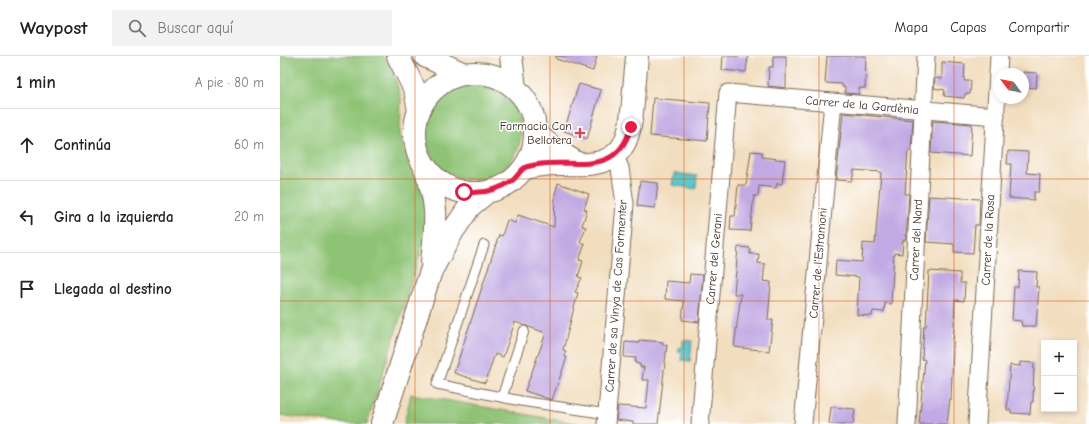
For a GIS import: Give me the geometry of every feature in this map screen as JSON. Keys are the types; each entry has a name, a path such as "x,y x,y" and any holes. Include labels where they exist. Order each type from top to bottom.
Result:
{"main road":[{"path":"398,56 415,90 419,110"},
{"path":"425,56 466,73 493,75 515,88 524,97 530,108 535,133 534,146 524,168 514,179 501,187 487,192 464,192 452,189 442,183 425,167"},
{"path":"431,271 436,219 434,191 418,153 415,139 419,110 427,97 437,86 449,78 466,73 484,56"},
{"path":"511,56 515,88"},
{"path":"524,168 552,163 589,164 614,155 621,150 627,140 631,127 637,56"},
{"path":"535,133 556,150 578,164"},
{"path":"382,424 431,271 453,231 470,206 487,192"}],"street":[{"name":"Carrer del Nard","path":"907,424 922,110 926,56"},
{"name":"Carrer de la Rosa","path":"977,424 999,56"},
{"name":"Carrer de la Gardènia","path":"728,94 996,116"},
{"name":"Carrer del Gerani","path":"700,424 728,94"},
{"name":"Carrer de l'Estramoni","path":"803,424 832,102"},
{"name":"Carrer de sa Vinya de Cas Formenter","path":"606,419 625,204 620,168 614,155"}],"lane":[{"path":"484,246 437,384 606,419"},
{"path":"502,397 524,331"}],"green space":[{"path":"280,56 383,56 392,69 401,98 400,134 409,164 429,207 426,235 367,424 346,424 280,415"},
{"path":"473,84 492,87 507,98 518,113 521,132 518,151 507,166 492,177 473,180 454,177 439,166 428,151 425,132 428,113 439,98 454,87"},
{"path":"411,394 580,424 404,424"}],"water":[{"path":"674,173 697,176 696,189 672,185"},
{"path":"683,340 692,341 690,361 681,360 682,353 678,351 679,348 683,347"}],"building":[{"path":"556,56 597,56 593,71 556,59"},
{"path":"723,56 748,56 746,72 722,70"},
{"path":"773,56 786,56 786,88 768,86 769,67 773,67"},
{"path":"827,56 866,56 865,88 859,88 859,94 845,93 845,87 842,87 842,84 825,83"},
{"path":"942,62 965,64 964,81 971,81 970,94 965,94 964,98 944,96 945,90 934,88 935,78 942,79"},
{"path":"1029,72 1037,73 1036,88 1029,87"},
{"path":"579,84 601,90 587,139 564,131"},
{"path":"653,98 710,103 707,141 650,136"},
{"path":"843,113 913,120 911,151 908,151 905,194 909,194 906,240 903,240 902,254 894,253 891,304 885,303 884,312 873,311 872,316 857,315 859,277 835,275 836,260 862,262 863,243 875,244 881,172 854,170 852,181 836,180"},
{"path":"933,121 972,124 970,156 931,153"},
{"path":"751,151 762,152 762,157 785,160 782,184 777,183 776,188 759,186 758,196 754,196 750,231 730,230 731,216 735,216 738,185 746,185"},
{"path":"1008,151 1028,152 1027,173 1040,174 1039,192 1034,192 1034,200 1009,198 1011,164 1007,164"},
{"path":"640,181 658,183 655,208 637,206"},
{"path":"558,183 589,194 584,209 587,210 582,226 586,227 580,242 585,244 579,260 583,261 578,277 582,278 575,292 578,293 563,350 566,351 564,356 567,357 552,400 525,391 546,333 515,322 503,357 495,354 485,383 454,373 499,235 502,236 507,220 515,223 518,215 554,227 555,194"},
{"path":"929,196 980,199 979,225 975,225 973,253 954,252 954,244 926,242"},
{"path":"738,247 750,248 750,254 759,254 758,263 765,264 763,281 771,282 768,320 773,320 769,351 734,347 741,294 734,294"},
{"path":"929,271 960,273 960,283 965,283 964,301 955,300 951,400 950,399 947,424 919,424 925,360 922,359 924,326 926,326"},
{"path":"1019,271 1037,272 1036,287 1039,287 1036,326 1022,326 1021,321 1012,320 1014,287 1018,287"},
{"path":"690,274 703,275 699,322 682,320 684,301 665,299 666,281 689,283"},
{"path":"639,340 663,342 663,345 667,345 658,424 633,424 633,422 616,420 618,406 646,408 649,380 642,380 644,367 640,367 640,364 635,363 636,358 624,357 625,342 639,343"},
{"path":"1020,362 1034,363 1033,402 1031,402 1030,414 1011,413 1011,410 1007,410 1010,365 1020,366"},
{"path":"831,407 855,409 853,424 829,424"}],"place":[{"name":"Farmacia Can Bellotera","path":"580,133"}],"route":[{"path":"464,192 487,192 501,187 514,179 524,168 539,164 589,164 604,160 621,150 627,140 631,127"}]}
